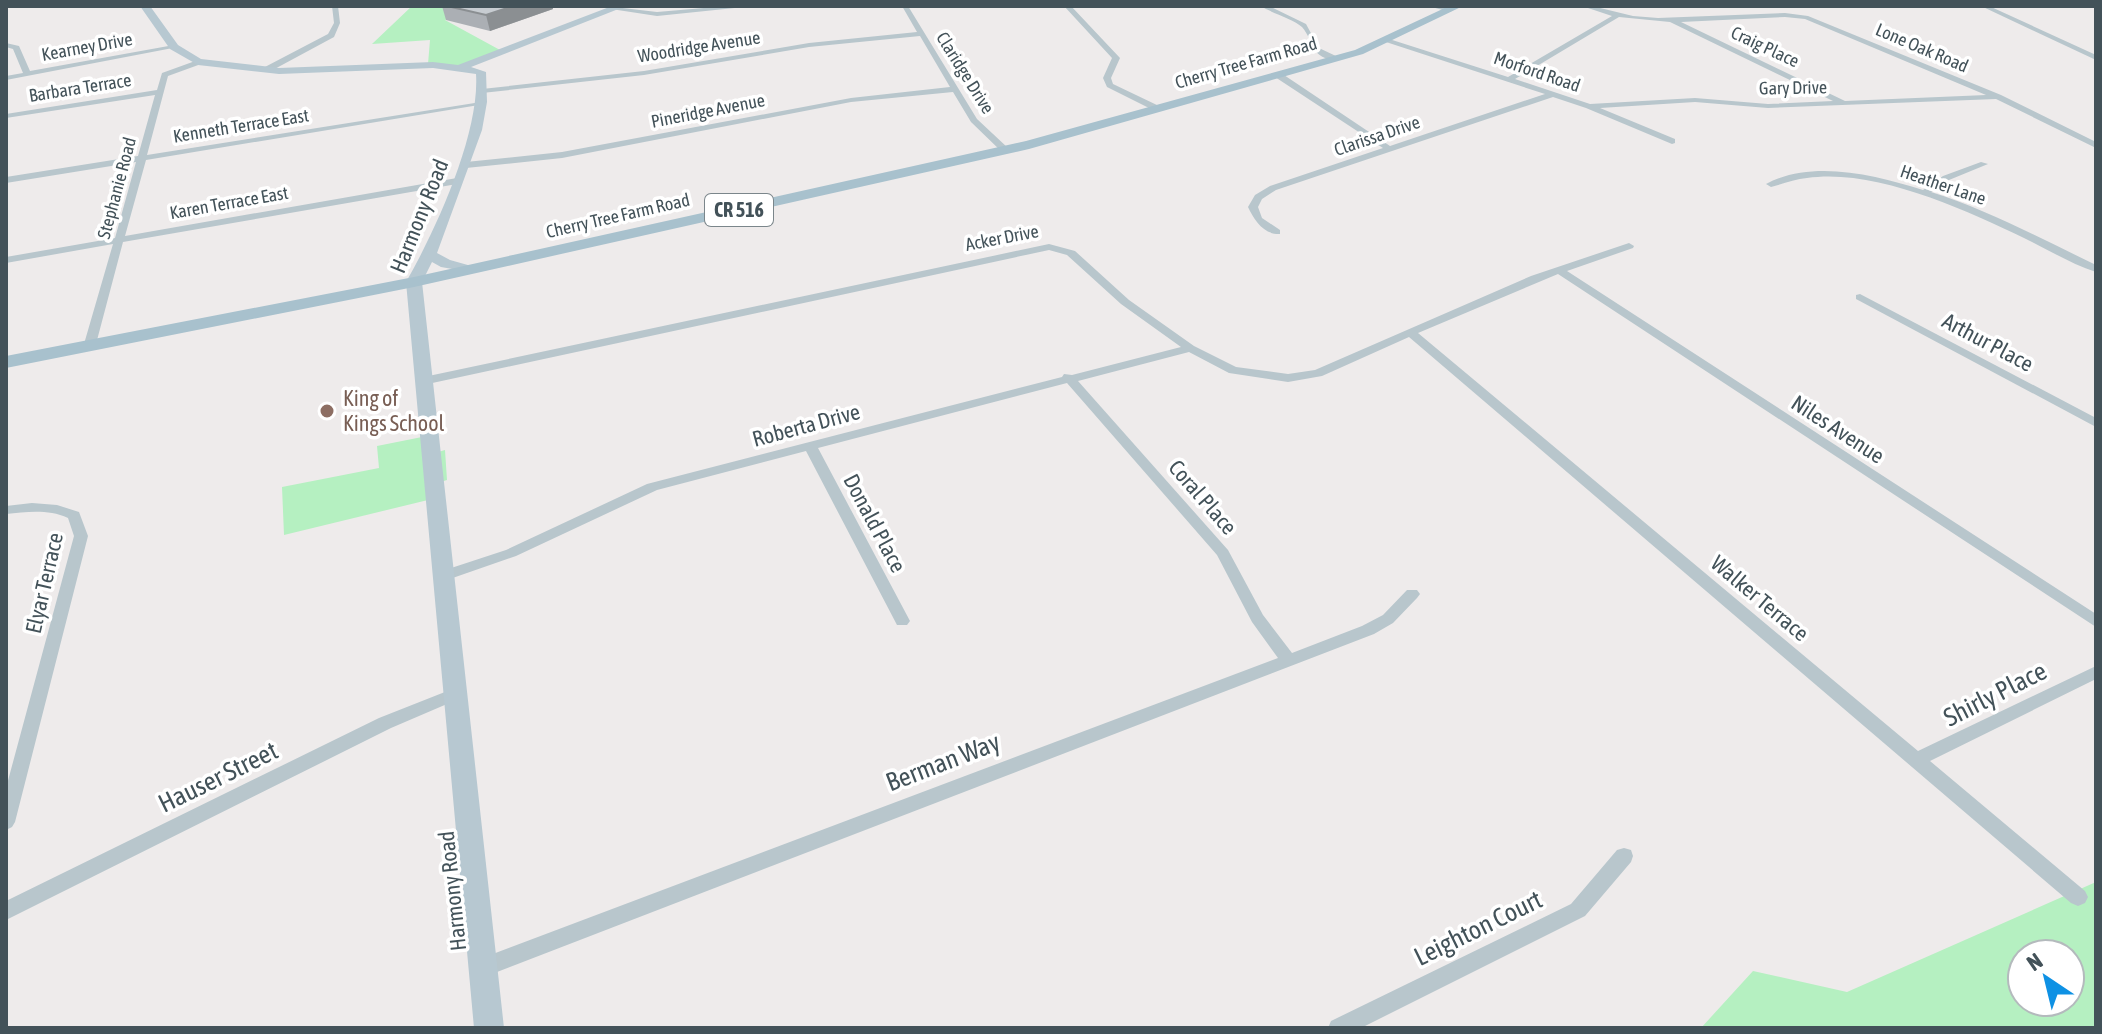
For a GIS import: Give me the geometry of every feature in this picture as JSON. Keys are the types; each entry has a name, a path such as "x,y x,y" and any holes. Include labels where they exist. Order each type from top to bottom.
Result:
{"main road":[{"name":"Cherry Tree Farm Road","path":"6,362 414,282 1005,150 1335,59 1389,40 1454,8"}],"street":[{"path":"145,6 174,47 198,62 266,70 324,72 433,65 492,53 617,7 657,14 751,6"},
{"path":"266,70 331,35 337,23 335,6"},
{"name":"Claridge Drive","path":"905,6 980,128 1005,150"},
{"path":"1067,6 1116,58 1107,78 1110,85 1156,108"},
{"path":"1264,6 1304,25 1316,49 1335,59"},
{"path":"1431,6 1454,8"},
{"name":"Lone Oak Road","path":"1585,6 1617,16 1671,19 1802,16 1998,97 2096,145"},
{"path":"1984,6 2096,58"},
{"path":"1510,79 1617,16"},
{"name":"Craig Place","path":"1671,19 1845,103"},
{"name":"Woodridge Avenue","path":"477,84 644,73 809,45 921,34"},
{"name":"Morford Road","path":"1389,40 1589,106 1672,141"},
{"path":"6,45 16,48 27,74"},
{"name":"Kearney Drive","path":"6,78 174,47"},
{"path":"433,65 477,84 492,53"},
{"name":"Harmony Road","path":"489,1028 414,282 430,255 462,173 477,84 492,53"},
{"name":"Stephanie Road","path":"90,344 167,72 198,62"},
{"path":"1278,75 1388,148"},
{"name":"Kenneth Terrace East","path":"6,180 142,157 477,84"},
{"name":"Pineridge Avenue","path":"462,173 851,100 955,89"},
{"name":"Barbara Terrace","path":"6,116 160,92"},
{"name":"Clarissa Drive","path":"1276,232 1254,212 1255,202 1263,193 1553,94"},
{"name":"Gary Drive","path":"1589,106 1695,100 1759,106 1998,97"},
{"path":"1924,193 1946,178 1984,164"},
{"name":"Karen Terrace East","path":"6,260 462,173"},
{"name":"Heather Lane","path":"1771,184 1787,177 1822,174 1864,179 1924,193 1980,213 2096,269"},
{"name":"Acker Drive","path":"423,381 1040,247 1071,253 1125,302 1190,348 1233,370 1288,378 1318,373 1559,270 1629,246"},
{"path":"430,255 446,264 475,269"},
{"name":"Niles Avenue","path":"1559,270 2096,621"},
{"name":"Arthur Place","path":"1860,297 2096,423"},
{"name":"Walker Terrace","path":"1412,334 2078,897"},
{"name":"Roberta Drive","path":"444,576 511,553 652,487 1068,377 1190,348"},
{"name":"Coral Place","path":"1068,377 1223,553 1257,618 1288,659"},
{"name":"Donald Place","path":"810,446 902,621"},
{"name":"Elyar Terrace","path":"6,510 37,507 64,510 74,515 81,536 6,822"},
{"name":"Berman Way","path":"484,967 1378,625 1412,594"},
{"name":"Shirly Place","path":"1917,760 2096,672"},
{"name":"Hauser Street","path":"6,911 385,723 455,694"},
{"name":"Leighton Court","path":"1339,1028 1578,910 1624,856"}],"green space":[{"path":"412,6 485,6 445,20 500,50 465,66 428,64 430,40 372,44"},
{"path":"422,437 424,456 445,450 447,480 427,486 428,500 284,535 282,487 379,468 377,446"},
{"path":"2096,882 2096,1028 1701,1028 1753,971 1847,992"}],"building":[{"path":"447,6 513,6 486,15"}],"place":[{"name":"King of Kings School","path":"327,411"}]}
